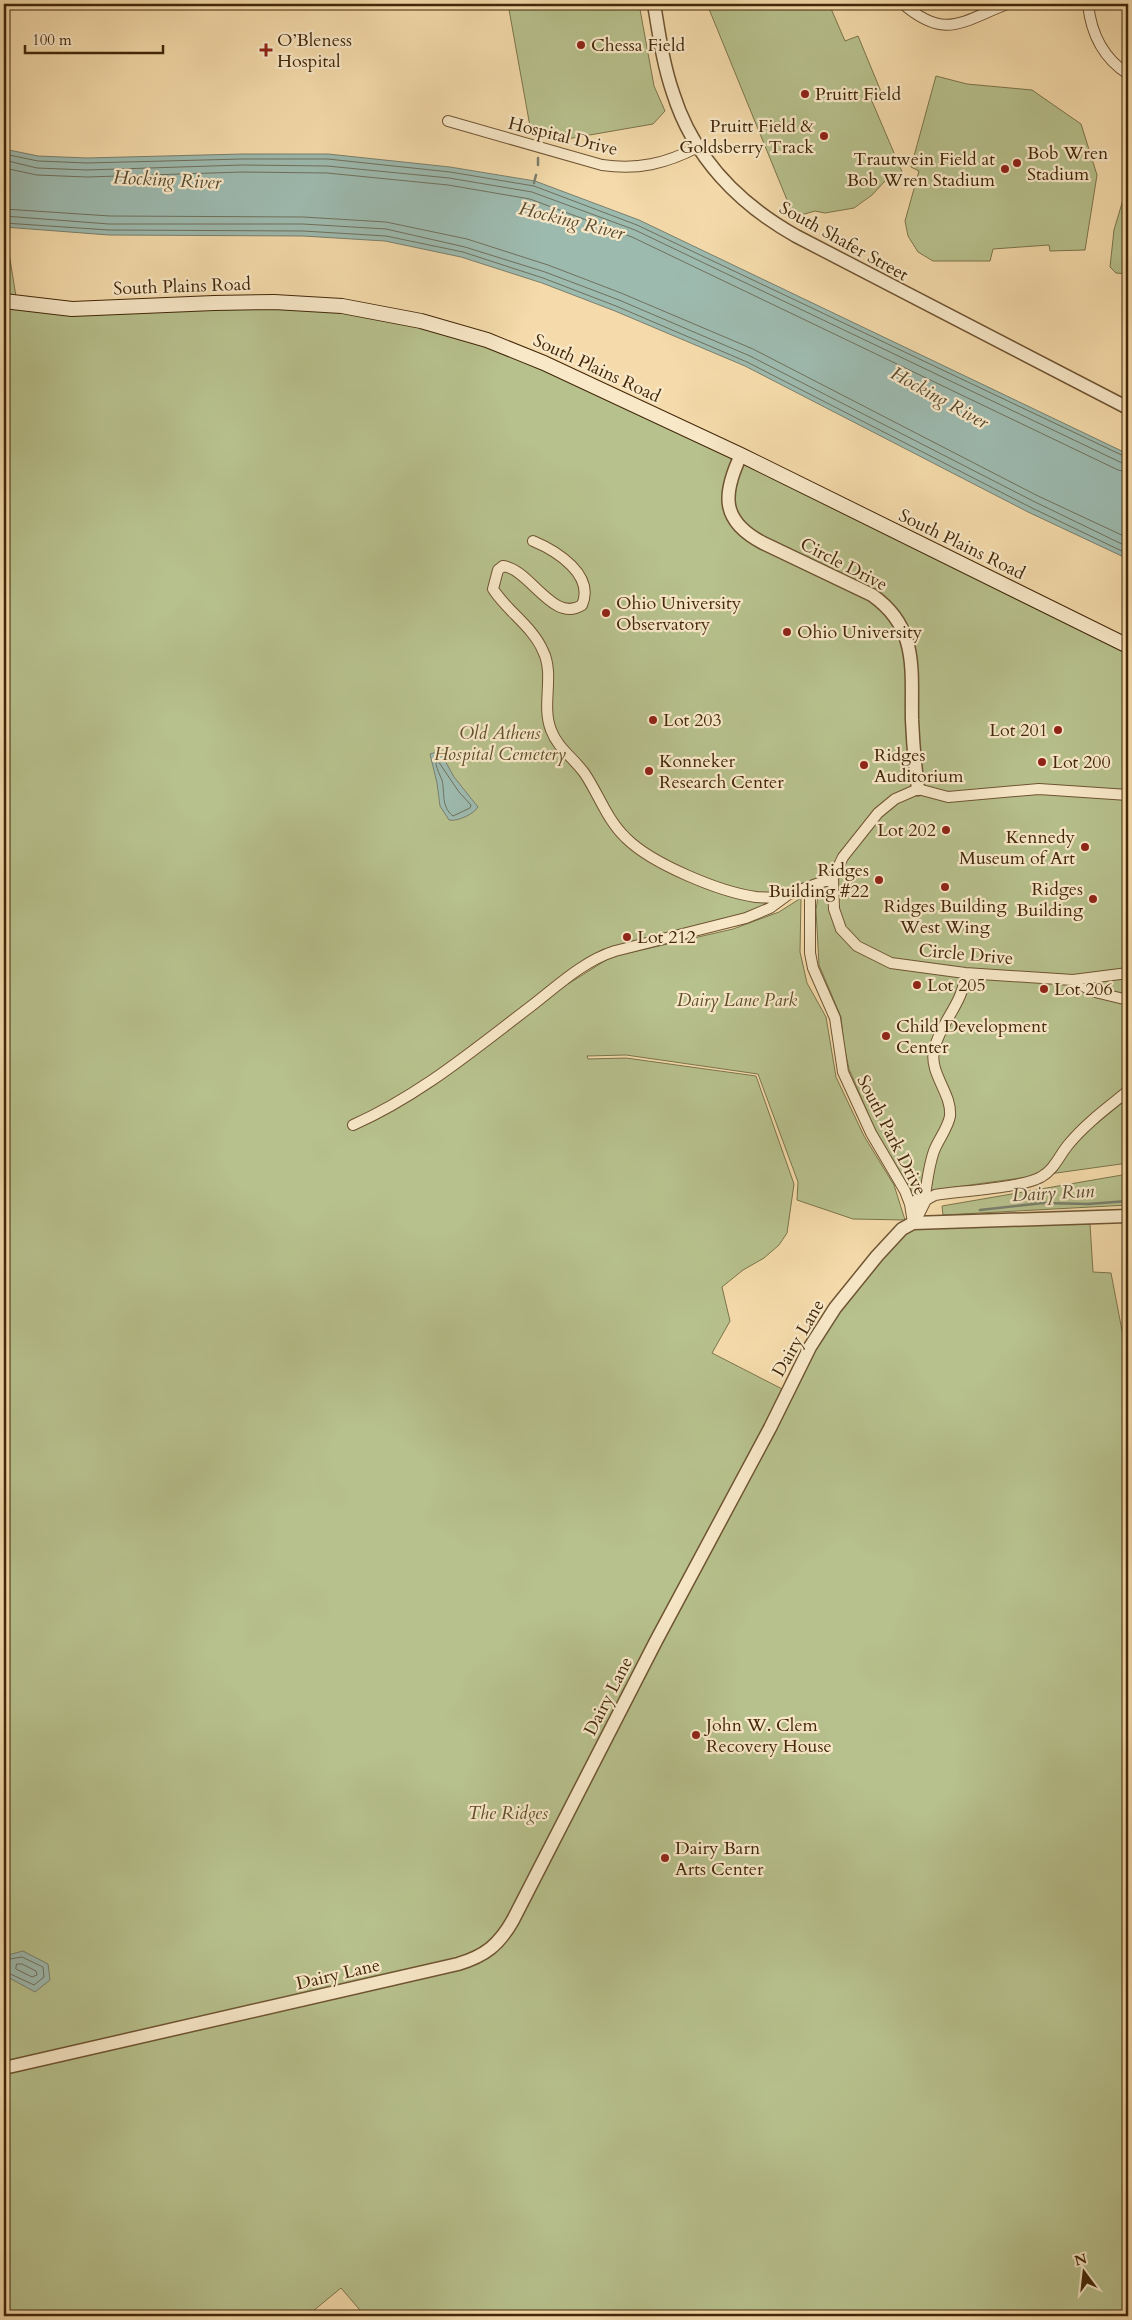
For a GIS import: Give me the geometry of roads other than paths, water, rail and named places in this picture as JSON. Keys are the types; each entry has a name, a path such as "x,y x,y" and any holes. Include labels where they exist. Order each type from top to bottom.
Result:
{"main road":[{"name":"South Plains Road","path":"4,301 72,308 274,302 342,306 421,320 487,340 536,360 741,455 1128,646"}],"street":[{"name":"South Shafer Street","path":"654,4 672,92 683,120 698,148 721,178 739,197 778,226 1128,408"},
{"path":"902,4 923,20 945,26 961,22 1007,4"},
{"path":"1088,4 1096,40 1109,58 1128,74"},
{"name":"Hospital Drive","path":"448,121 602,165 624,168 658,164 698,148"},
{"name":"Circle Drive","path":"741,455 732,477 729,496 730,509 736,524 750,536 763,543 872,595 883,603 898,620 907,637 912,663 914,758 918,789"},
{"path":"533,541 561,557 578,572 586,590 582,606 568,610 558,606 518,572 503,566 498,570 493,589 508,610 544,650 548,672 550,727 560,747 586,776 610,818 625,838 650,858 730,890 757,897 783,897"},
{"path":"353,1125 387,1110 437,1078 594,960 616,951 746,918 770,908 783,897 833,878 843,857 878,813 895,799 918,789 948,797 1039,789 1128,794"},
{"name":"Circle Drive","path":"833,878 837,919 841,929 857,946 891,963 965,973 1073,980 1128,973"},
{"name":"South Park Drive","path":"810,887 810,953 813,968 835,1018 842,1072 871,1133 905,1191 910,1204 913,1223"},
{"path":"913,1223 916,1200 925,1196 934,1150 950,1115 934,1066 935,1047 963,991 965,973"},
{"path":"1073,980 1095,992 1128,1000"},
{"path":"913,1223 926,1200 935,1195 1020,1183 1040,1178 1087,1125 1128,1091"},
{"path":"913,1223 1128,1216"},
{"name":"Dairy Lane","path":"4,2068 458,1964 476,1958 490,1950 503,1937 513,1920 817,1335 835,1308 877,1256 902,1228 913,1223"}],"water":[{"name":"Hocking River","path":"4,149 38,156 87,158 328,154 450,167 535,181 639,220 1128,454 1128,559 1028,512 745,366 615,311 542,283 461,257 385,241 303,236 109,235 4,227"},
{"path":"437,752 443,757 454,777 478,807 461,819 449,820 440,806 430,754"},
{"path":"23,1951 48,1964 50,1980 35,1992 4,1975 4,1956"}],"waterway":[{"path":"538,158 538,165"},
{"path":"534,183 536,175"},
{"name":"Dairy Run","path":"980,1210 1043,1203 1088,1204 1128,1201"}],"place":[{"name":"Chessa Field","path":"581,45"},
{"name":"O’Bleness Hospital","path":"266,50"},
{"name":"Pruitt Field","path":"805,94"},
{"name":"Pruitt Field & Goldsberry Track","path":"824,136"},
{"name":"Bob Wren Stadium","path":"1017,163"},
{"name":"Trautwein Field at Bob Wren Stadium","path":"1005,169"},
{"name":"Ohio University Observatory","path":"606,613"},
{"name":"Ohio University","path":"787,632"},
{"name":"Lot 203","path":"653,720"},
{"name":"Lot 201","path":"1058,730"},
{"name":"Lot 200","path":"1042,762"},
{"name":"Ridges Auditorium","path":"864,765"},
{"name":"Konneker Research Center","path":"649,771"},
{"name":"Lot 202","path":"946,830"},
{"name":"Kennedy Museum of Art","path":"1085,847"},
{"name":"Ridges Building #22","path":"879,880"},
{"name":"Ridges Building West Wing","path":"945,887"},
{"name":"Ridges Building","path":"1093,899"},
{"name":"Lot 212","path":"627,937"},
{"name":"Lot 205","path":"917,985"},
{"name":"Lot 206","path":"1044,989"},
{"name":"Child Development Center","path":"886,1036"},
{"name":"John W. Clem Recovery House","path":"696,1735"},
{"name":"Dairy Barn Arts Center","path":"665,1858"}],"park label":[{"name":"Old Athens Hospital Cemetery","path":"500,743"},
{"name":"Dairy Lane Park","path":"737,1000"},
{"name":"The Ridges","path":"508,1813"}]}
